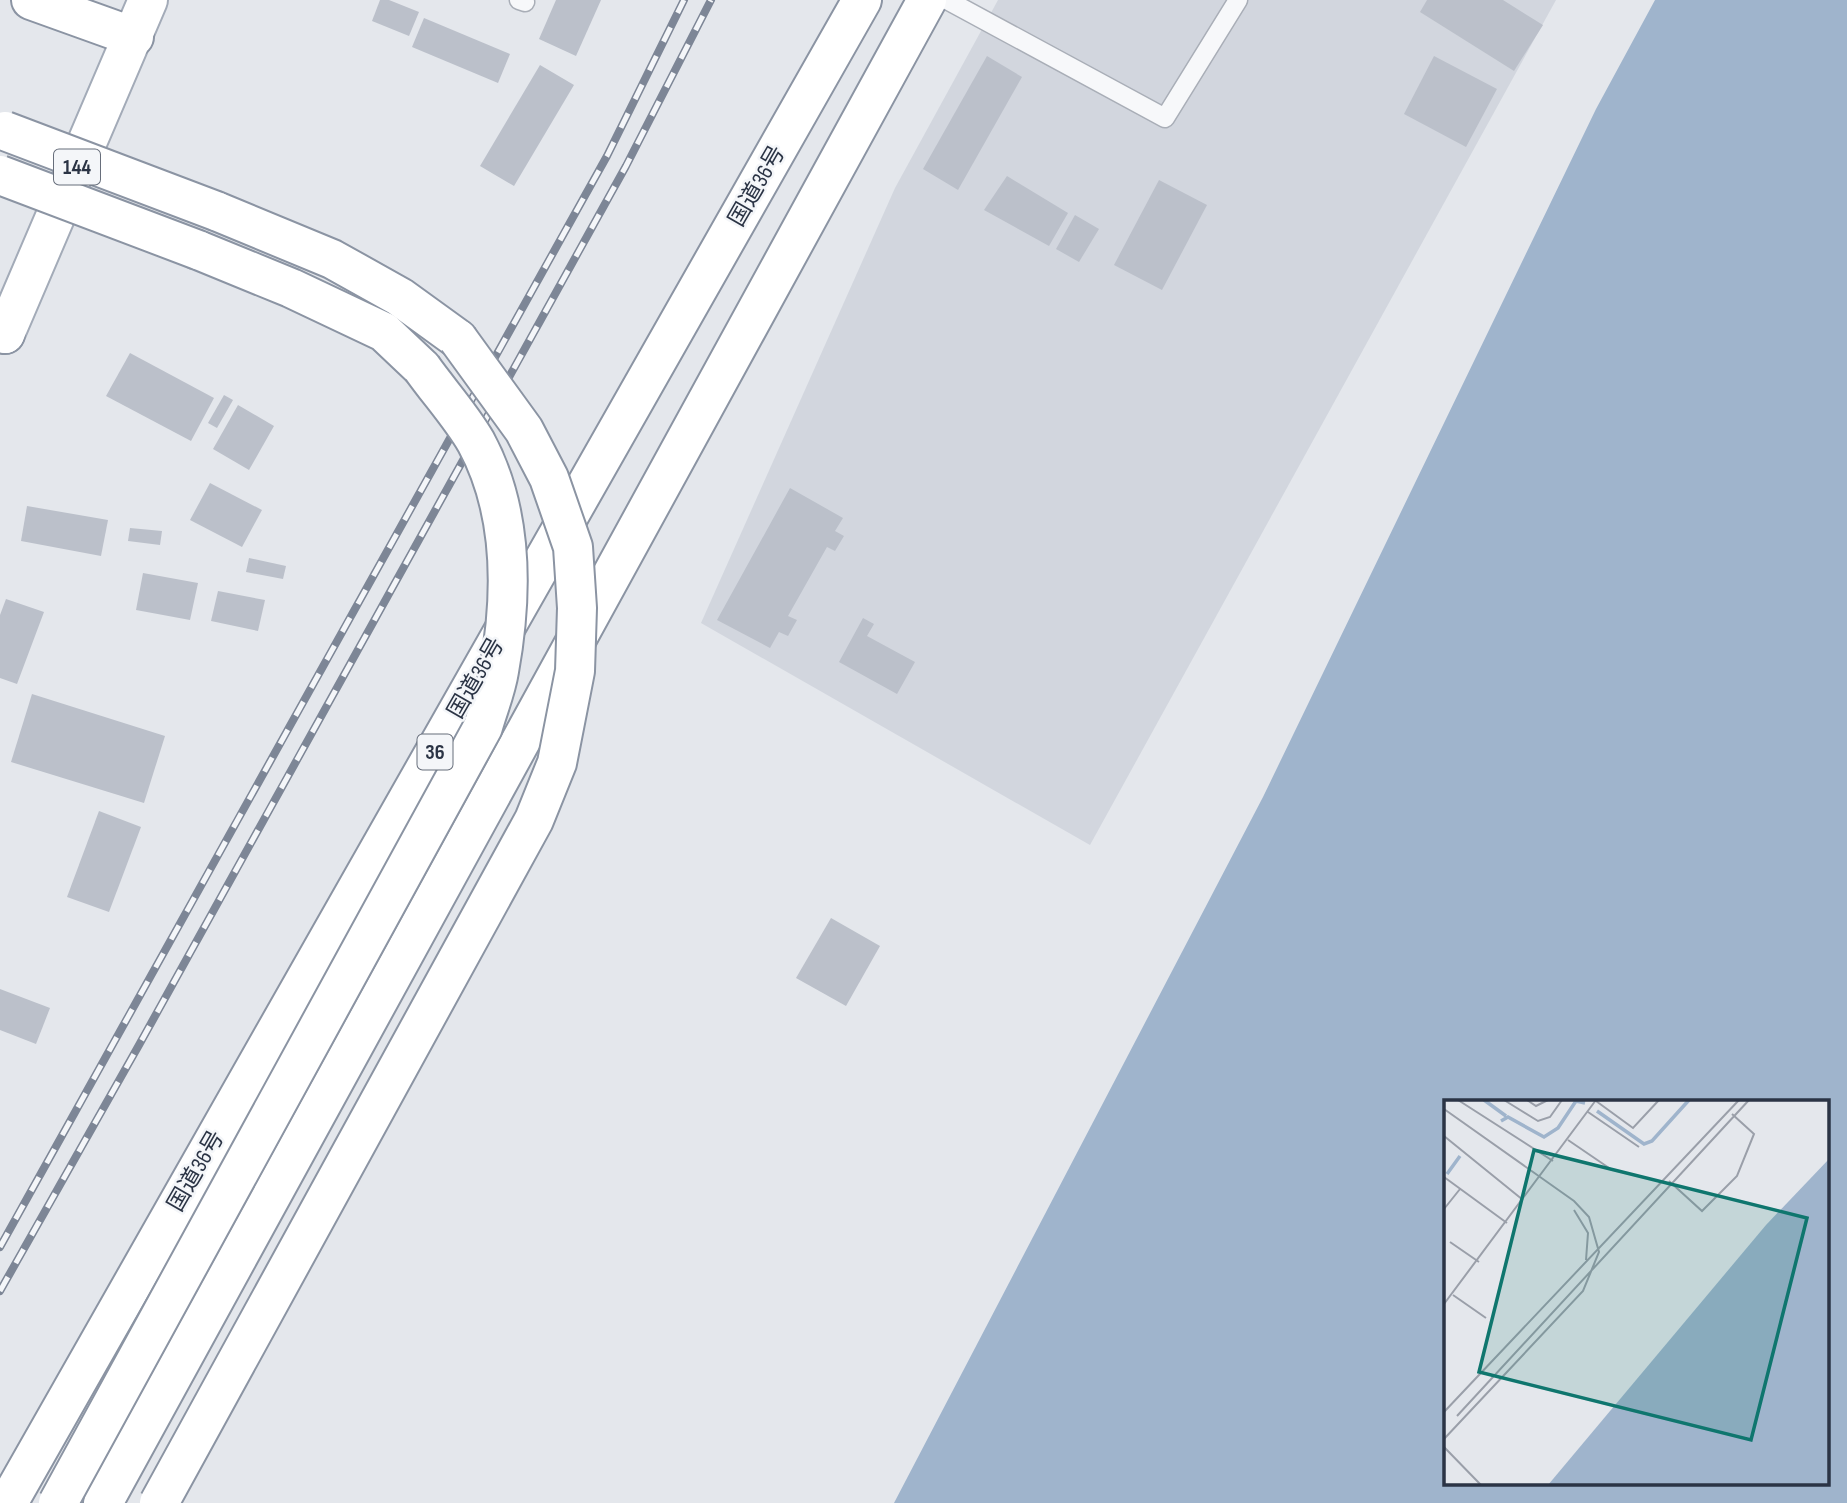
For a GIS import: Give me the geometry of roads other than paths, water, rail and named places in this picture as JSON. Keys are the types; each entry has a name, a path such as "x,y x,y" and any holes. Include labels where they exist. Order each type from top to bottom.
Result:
{"main road":[{"path":"31,0 134,37"},
{"name":"144","path":"3,333 148,0"},
{"name":"国道36号","path":"8,1503 862,0"},
{"path":"103,1503 927,0"},
{"path":"3,130 216,211 332,259 400,297 458,339 524,430 549,478 573,547 577,608 575,671 557,763 534,820 159,1503"},
{"path":"0,175 291,288 384,332 422,369 475,440 492,479 504,521 510,584 499,672 482,727 58,1503"}],"lane":[{"path":"947,0 1165,118 1238,0"}],"water":[{"path":"1655,0 1847,0 1847,1503 894,1503 1263,797 1596,109"}],"railway":[{"path":"0,1247 607,156 684,0"},
{"path":"0,1291 626,166 711,0"}]}
